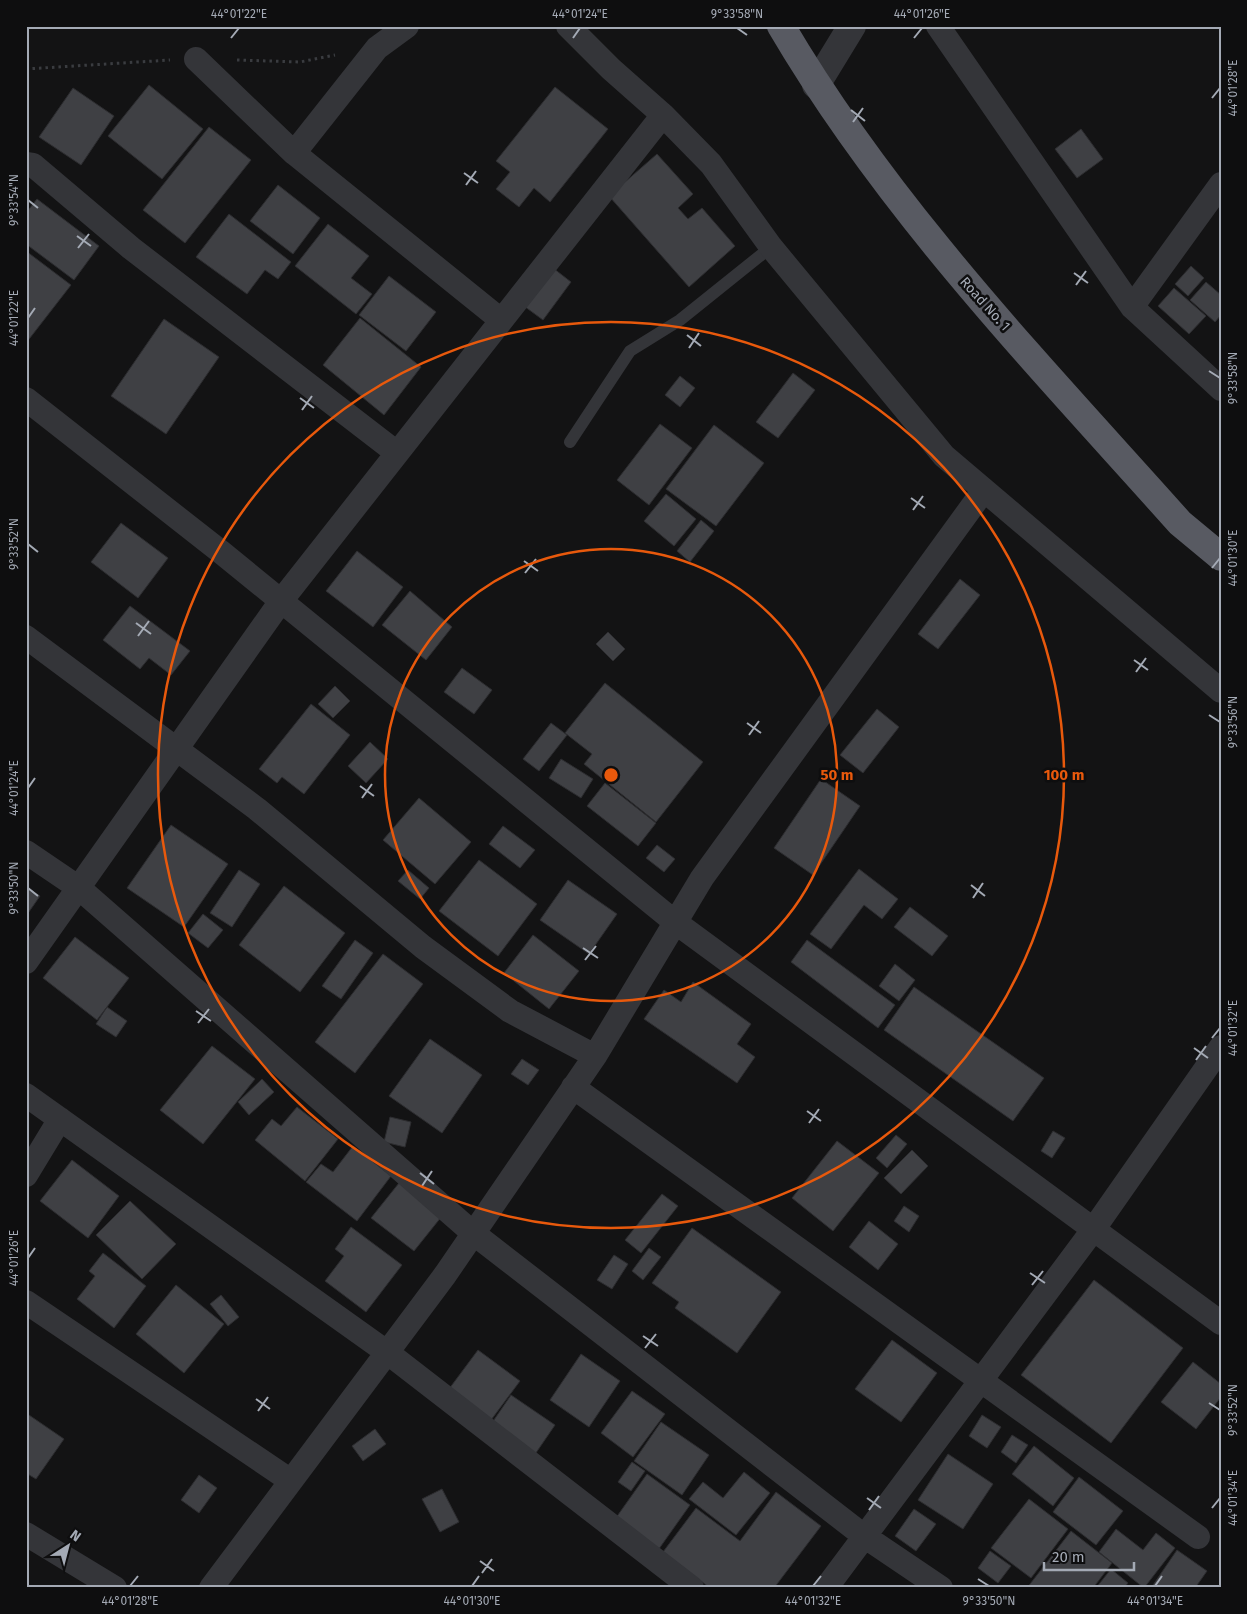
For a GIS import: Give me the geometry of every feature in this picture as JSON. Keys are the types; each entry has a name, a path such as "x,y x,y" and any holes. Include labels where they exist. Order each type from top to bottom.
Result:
{"highway":[{"name":"Road No. 1","path":"781,26 816,85 954,269 1180,523 1221,556"}],"street":[{"path":"294,153 377,48 407,26"},
{"path":"568,26 611,69 663,114 711,164 771,247 944,456 1221,691"},
{"path":"816,85 852,26"},
{"path":"938,26 1132,307 1221,389"},
{"path":"196,59 294,153 501,320"},
{"path":"26,962 281,600 663,114"},
{"path":"26,164 33,165 131,248 396,454"},
{"path":"1132,307 1221,184"},
{"path":"27,402 281,600 675,922 1221,1323"},
{"path":"212,1588 388,1353 474,1233 595,1056 702,878 984,490"},
{"path":"26,637 175,750 257,809 438,959 510,1011 595,1056"},
{"path":"26,852 79,888 474,1233 864,1536 941,1588"},
{"path":"826,1588 1093,1230 1221,1047"},
{"path":"573,1087 980,1382 1198,1537"},
{"path":"26,1095 388,1353 692,1588"},
{"path":"26,1175 60,1119"},
{"path":"26,1302 292,1481"},
{"path":"26,1534 115,1588"}],"lane":[{"path":"570,442 630,351 680,320 771,247"}],"building":[{"path":"149,85 203,129 162,179 108,136"},
{"path":"555,87 608,129 550,202 534,188 519,207 496,189 510,172 496,161"},
{"path":"73,88 114,116 81,165 39,137"},
{"path":"209,127 251,160 185,243 143,210"},
{"path":"1081,129 1103,159 1077,178 1055,149"},
{"path":"657,154 693,194 678,208 688,219 702,208 735,246 689,287 609,196"},
{"path":"278,185 320,218 293,254 250,221"},
{"path":"37,199 99,246 74,280 26,244 26,213"},
{"path":"229,214 291,262 278,279 265,270 247,294 196,257"},
{"path":"328,224 369,256 351,278 372,294 356,314 295,266"},
{"path":"26,251 71,285 26,343"},
{"path":"1191,266 1204,278 1188,296 1175,284"},
{"path":"553,268 571,282 543,320 524,306"},
{"path":"389,276 436,312 406,351 359,315"},
{"path":"1206,282 1221,295 1221,315 1215,322 1190,300"},
{"path":"1174,288 1206,316 1189,334 1158,306"},
{"path":"360,318 421,367 384,415 323,365"},
{"path":"164,319 219,357 166,434 111,396"},
{"path":"793,373 815,390 778,438 756,422"},
{"path":"680,376 695,388 680,407 665,395"},
{"path":"660,424 692,448 649,505 617,480"},
{"path":"714,425 764,463 716,526 666,489"},
{"path":"666,494 696,519 674,546 644,521"},
{"path":"701,520 714,531 690,562 677,551"},
{"path":"121,523 168,558 138,598 91,562"},
{"path":"357,551 403,587 373,627 326,591"},
{"path":"960,579 980,595 938,649 918,634"},
{"path":"410,591 452,627 426,660 382,625"},
{"path":"130,606 190,651 171,675 149,658 140,669 103,640"},
{"path":"608,632 625,649 613,661 596,644"},
{"path":"462,668 492,690 474,714 444,692"},
{"path":"605,683 703,762 656,822 584,764 592,754 565,733"},
{"path":"335,686 350,701 333,718 318,704"},
{"path":"311,704 350,735 304,794 282,777 277,783 259,769"},
{"path":"877,709 899,727 863,773 840,755"},
{"path":"551,723 567,735 539,771 523,759"},
{"path":"370,742 388,759 366,783 348,766"},
{"path":"561,759 593,779 581,798 549,778"},
{"path":"821,779 860,806 813,875 774,848"},
{"path":"605,783 656,823 638,846 587,806"},
{"path":"419,798 471,842 435,884 383,840"},
{"path":"171,825 228,864 184,927 127,888"},
{"path":"503,826 535,850 520,868 489,844"},
{"path":"657,845 675,859 664,872 646,858"},
{"path":"479,860 537,904 498,956 439,911"},
{"path":"859,869 898,899 882,919 864,905 831,949 810,934"},
{"path":"239,870 260,884 232,927 210,913"},
{"path":"408,870 429,888 420,899 398,881"},
{"path":"568,880 617,914 589,954 540,920"},
{"path":"284,886 345,933 300,992 239,945"},
{"path":"26,887 40,896 26,916"},
{"path":"910,907 948,936 932,956 894,927"},
{"path":"203,914 223,930 208,948 188,933"},
{"path":"533,935 579,971 549,1009 504,973"},
{"path":"75,937 129,978 97,1020 43,978"},
{"path":"355,940 373,953 341,999 322,986"},
{"path":"807,940 895,1005 878,1028 791,962"},
{"path":"383,954 423,984 355,1073 315,1042"},
{"path":"895,964 915,980 899,1001 879,986"},
{"path":"693,982 751,1024 737,1044 755,1057 737,1083 644,1019 664,990 681,1002"},
{"path":"914,987 1044,1078 1013,1121 884,1030"},
{"path":"107,1007 127,1021 116,1037 96,1024"},
{"path":"430,1039 482,1075 442,1133 389,1096"},
{"path":"212,1046 255,1079 203,1144 160,1110"},
{"path":"522,1059 539,1070 528,1085 511,1074"},
{"path":"262,1079 274,1092 249,1115 238,1102"},
{"path":"297,1107 338,1139 305,1181 255,1140 272,1119 281,1126"},
{"path":"390,1117 411,1122 405,1147 384,1142"},
{"path":"1053,1131 1065,1138 1052,1158 1041,1151"},
{"path":"896,1135 907,1144 887,1168 876,1158"},
{"path":"837,1141 879,1173 833,1231 792,1198"},
{"path":"353,1146 391,1176 357,1221 306,1182 321,1164 333,1172"},
{"path":"912,1150 928,1166 901,1194 884,1178"},
{"path":"72,1160 119,1196 88,1238 40,1201"},
{"path":"399,1183 442,1216 414,1251 371,1218"},
{"path":"662,1194 678,1206 641,1253 625,1240"},
{"path":"130,1201 176,1244 142,1279 96,1235"},
{"path":"904,1206 919,1216 909,1232 894,1221"},
{"path":"869,1221 898,1244 878,1270 849,1247"},
{"path":"351,1227 402,1265 366,1312 325,1281 344,1256 335,1249"},
{"path":"692,1228 781,1292 737,1353 675,1308 679,1302 652,1283"},
{"path":"649,1248 661,1257 643,1280 632,1271"},
{"path":"103,1253 146,1286 114,1328 77,1299 95,1276 89,1271"},
{"path":"614,1255 628,1264 612,1289 597,1280"},
{"path":"1094,1280 1183,1348 1111,1443 1021,1375"},
{"path":"176,1285 224,1324 184,1373 136,1334"},
{"path":"221,1295 239,1317 228,1326 210,1304"},
{"path":"892,1340 937,1373 901,1422 855,1389"},
{"path":"478,1350 520,1381 491,1420 449,1389"},
{"path":"581,1354 620,1381 589,1427 550,1400"},
{"path":"1193,1362 1221,1384 1221,1397 1196,1429 1161,1402"},
{"path":"632,1391 665,1414 633,1457 601,1433"},
{"path":"511,1395 555,1425 529,1463 485,1433"},
{"path":"26,1413 64,1439 36,1479 26,1473"},
{"path":"982,1415 1001,1427 987,1448 969,1436"},
{"path":"661,1422 709,1455 682,1495 634,1461"},
{"path":"375,1429 386,1444 363,1461 352,1446"},
{"path":"1012,1435 1028,1445 1016,1463 1001,1452"},
{"path":"1034,1446 1074,1478 1053,1506 1012,1474"},
{"path":"948,1454 993,1484 963,1529 918,1500"},
{"path":"632,1462 645,1471 631,1491 618,1482"},
{"path":"744,1472 770,1493 736,1535 689,1499 703,1482 723,1498"},
{"path":"647,1474 690,1505 656,1553 613,1522"},
{"path":"199,1475 217,1488 199,1513 181,1500"},
{"path":"1079,1477 1123,1511 1096,1545 1053,1512"},
{"path":"442,1489 459,1522 440,1532 422,1499"},
{"path":"776,1492 821,1526 774,1588 710,1588 663,1552 696,1508 740,1541"},
{"path":"1029,1499 1068,1529 1031,1578 991,1548"},
{"path":"914,1509 936,1524 916,1551 895,1536"},
{"path":"1116,1529 1143,1550 1156,1533 1175,1548 1144,1588 1099,1552"},
{"path":"1071,1531 1112,1563 1093,1588 1027,1588"},
{"path":"1177,1550 1207,1571 1195,1588 1151,1588"},
{"path":"990,1551 1011,1566 998,1583 978,1568"},
{"path":"1111,1569 1128,1583 1124,1588 1096,1588"}]}
